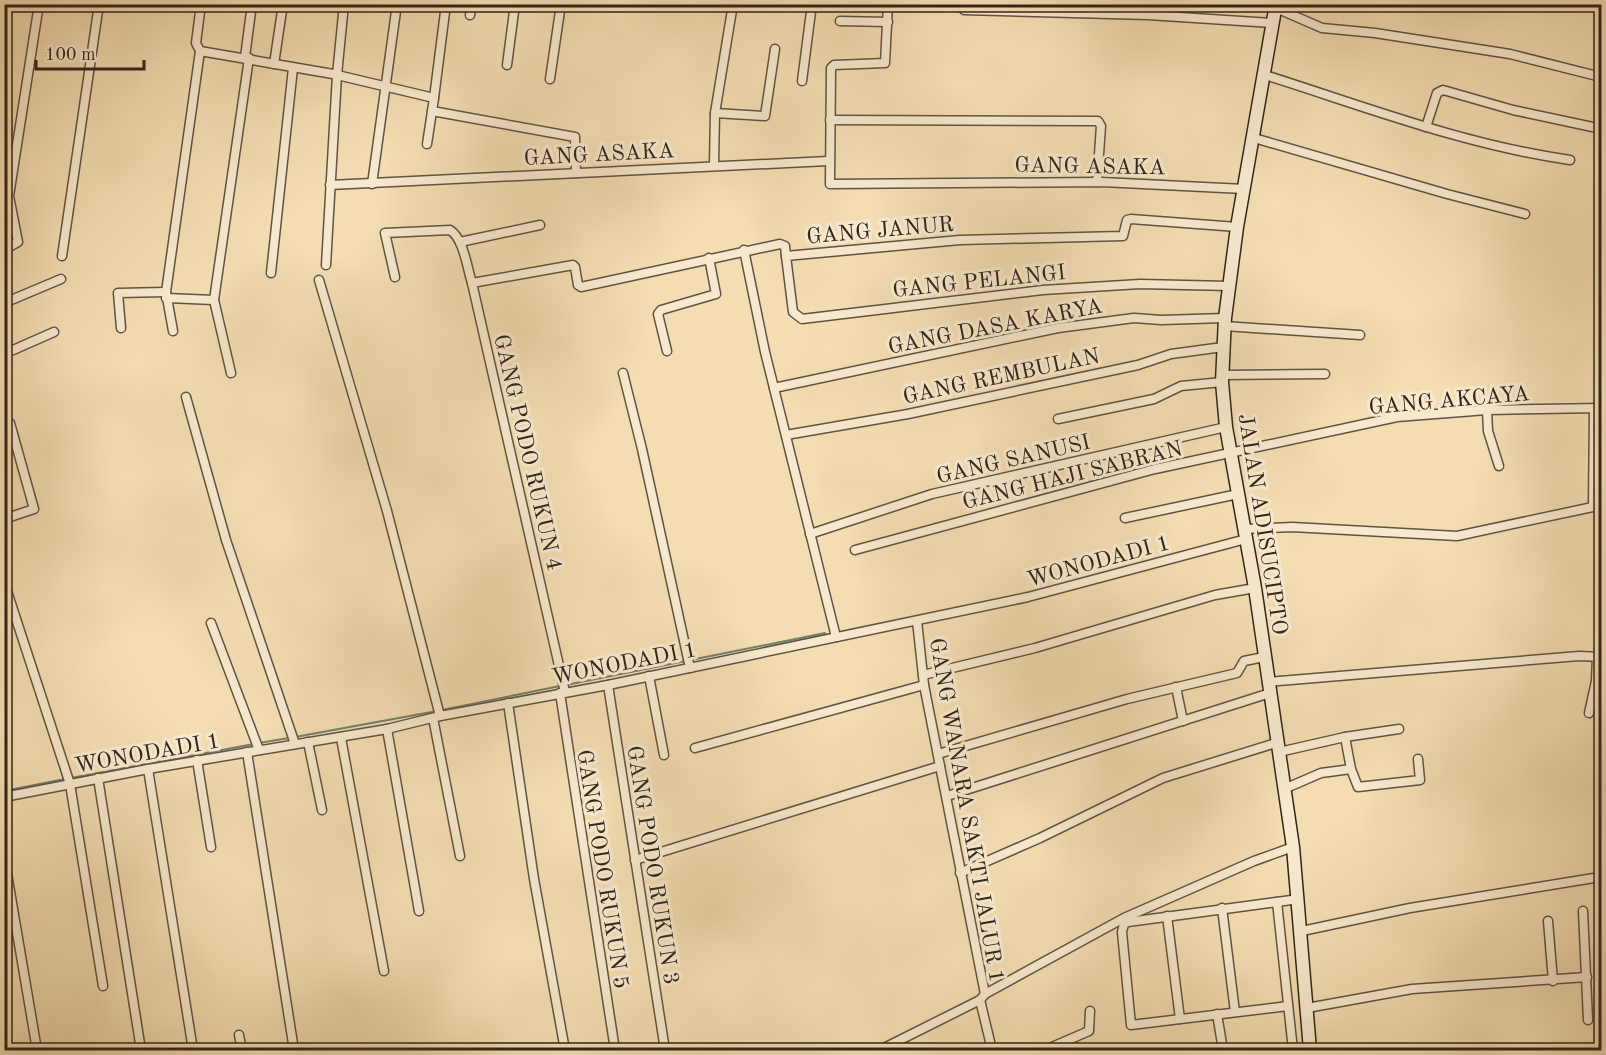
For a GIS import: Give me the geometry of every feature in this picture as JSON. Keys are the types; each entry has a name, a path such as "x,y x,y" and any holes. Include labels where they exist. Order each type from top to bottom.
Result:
{"main road":[{"name":"JALAN ADISUCIPTO","path":"1276,6 1237,227 1225,322 1222,378 1230,454 1255,588 1293,847 1302,931 1310,1050"}],"street":[{"path":"4,250 18,242 7,196 39,4"},
{"path":"62,256 99,4"},
{"path":"173,331 166,295 200,51 196,43 201,4"},
{"path":"231,373 214,300 247,58 252,4"},
{"path":"274,64 283,4"},
{"path":"326,265 336,75 344,4"},
{"path":"372,184 397,4"},
{"path":"427,144 446,4"},
{"path":"470,15 472,4"},
{"path":"507,65 515,4"},
{"path":"550,79 561,4"},
{"path":"714,165 715,113 733,4"},
{"path":"802,81 812,4"},
{"path":"828,161 832,66 882,65 886,60 888,4"},
{"path":"1276,6 1322,28 1375,33 1510,54 1601,77"},
{"path":"964,10 1148,15 1274,23"},
{"path":"840,21 888,22"},
{"path":"715,113 765,116 775,48"},
{"path":"200,51 336,75 434,98"},
{"path":"271,273 293,68"},
{"path":"1265,75 1426,127 1502,148 1570,160"},
{"path":"1426,127 1437,93 1443,90 1513,110 1602,129"},
{"path":"432,111 575,137 576,173"},
{"path":"830,120 1095,120 1101,126 1097,182"},
{"path":"1254,138 1447,194 1525,214"},
{"name":"GANG ASAKA","path":"330,185 828,161 828,181 832,184 1097,182 1244,189"},
{"name":"GANG JANUR","path":"472,283 573,265 578,285 581,287 744,250 782,244 786,256 960,240 1123,236 1127,220 1131,219 1237,227"},
{"path":"395,277 385,232 450,230 460,242 540,225"},
{"name":"GANG PODO RUKUN 4","path":"460,242 472,283 564,692"},
{"path":"744,250 774,388 836,637"},
{"name":"GANG PELANGI","path":"786,256 793,312 802,319 1043,290 1140,284 1229,286"},
{"path":"667,351 657,314 661,310 716,294 709,258"},
{"path":"4,303 61,279"},
{"path":"320,280 387,511 434,695 460,856"},
{"path":"121,328 118,293 214,300"},
{"name":"GANG DASA KARYA","path":"774,388 1058,328 1134,318 1225,322 1360,335"},
{"path":"4,354 54,332"},
{"name":"GANG REMBULAN","path":"786,435 908,414 1138,365 1171,354 1223,347"},
{"path":"623,373 690,668"},
{"path":"1058,419 1163,396 1181,386 1222,378 1325,374"},
{"path":"186,397 226,540 295,743"},
{"path":"1597,505 1598,408"},
{"name":"GANG AKCAYA","path":"1230,454 1397,417 1487,410 1598,408"},
{"path":"1487,410 1488,431 1499,466"},
{"path":"4,519 34,509 10,423"},
{"name":"GANG SANUSI","path":"810,534 932,494 1226,427"},
{"name":"GANG HAJI SABRAN","path":"855,550 1155,469 1230,454"},
{"path":"1125,518 1238,494"},
{"name":"WONODADI 1","path":"4,797 247,752 258,746 341,738 916,621 1028,597 1245,534 1292,527 1456,536 1597,505"},
{"path":"5,588 70,783 103,986"},
{"path":"923,675 1035,648 1215,595 1255,588"},
{"name":"GANG WANARA SAKTI JALUR 1","path":"880,1050 982,997 947,796 924,685 916,621"},
{"path":"211,622 258,746"},
{"path":"938,754 1237,672 1244,661 1264,657"},
{"path":"947,796 1183,721 1269,687 1599,657 1589,713"},
{"path":"649,676 664,755"},
{"name":"GANG PODO RUKUN 3","path":"608,685 665,1050"},
{"path":"695,748 924,685"},
{"path":"1176,687 1183,721"},
{"name":"GANG PODO RUKUN 5","path":"564,692 615,1050"},
{"path":"508,703 534,879 565,1050"},
{"path":"387,729 419,911"},
{"path":"960,873 1040,838 1162,778 1279,747 1399,729"},
{"path":"1345,737 1351,769 1358,787 1420,780 1418,759"},
{"path":"341,738 384,971"},
{"path":"308,742 322,810"},
{"path":"247,752 294,1050"},
{"path":"197,760 211,847"},
{"path":"635,860 940,766"},
{"path":"148,769 193,1050"},
{"path":"1284,789 1320,773 1351,769"},
{"path":"98,778 141,1050"},
{"path":"992,1050 982,997 1125,918 1254,861 1293,847"},
{"path":"4,856 37,1050"},
{"path":"1302,931 1410,908 1600,877"},
{"path":"1288,1006 1129,1024 1122,928 1126,923 1167,916 1299,899"},
{"path":"1277,902 1293,1050"},
{"path":"1222,908 1235,1012"},
{"path":"1583,911 1588,1020"},
{"path":"1167,916 1180,1019"},
{"path":"1548,921 1553,981"},
{"path":"1307,1008 1412,988 1553,981 1587,977"},
{"path":"1045,1050 1089,1031 1090,1011"},
{"path":"1217,1014 1223,1050"},
{"path":"239,1035 242,1050"}],"waterway":[{"path":"566,685 825,633"},
{"path":"442,710 560,686"},
{"path":"295,737 437,711"},
{"path":"259,743 289,738"},
{"path":"71,778 254,744"},
{"path":"4,791 65,779"}]}
